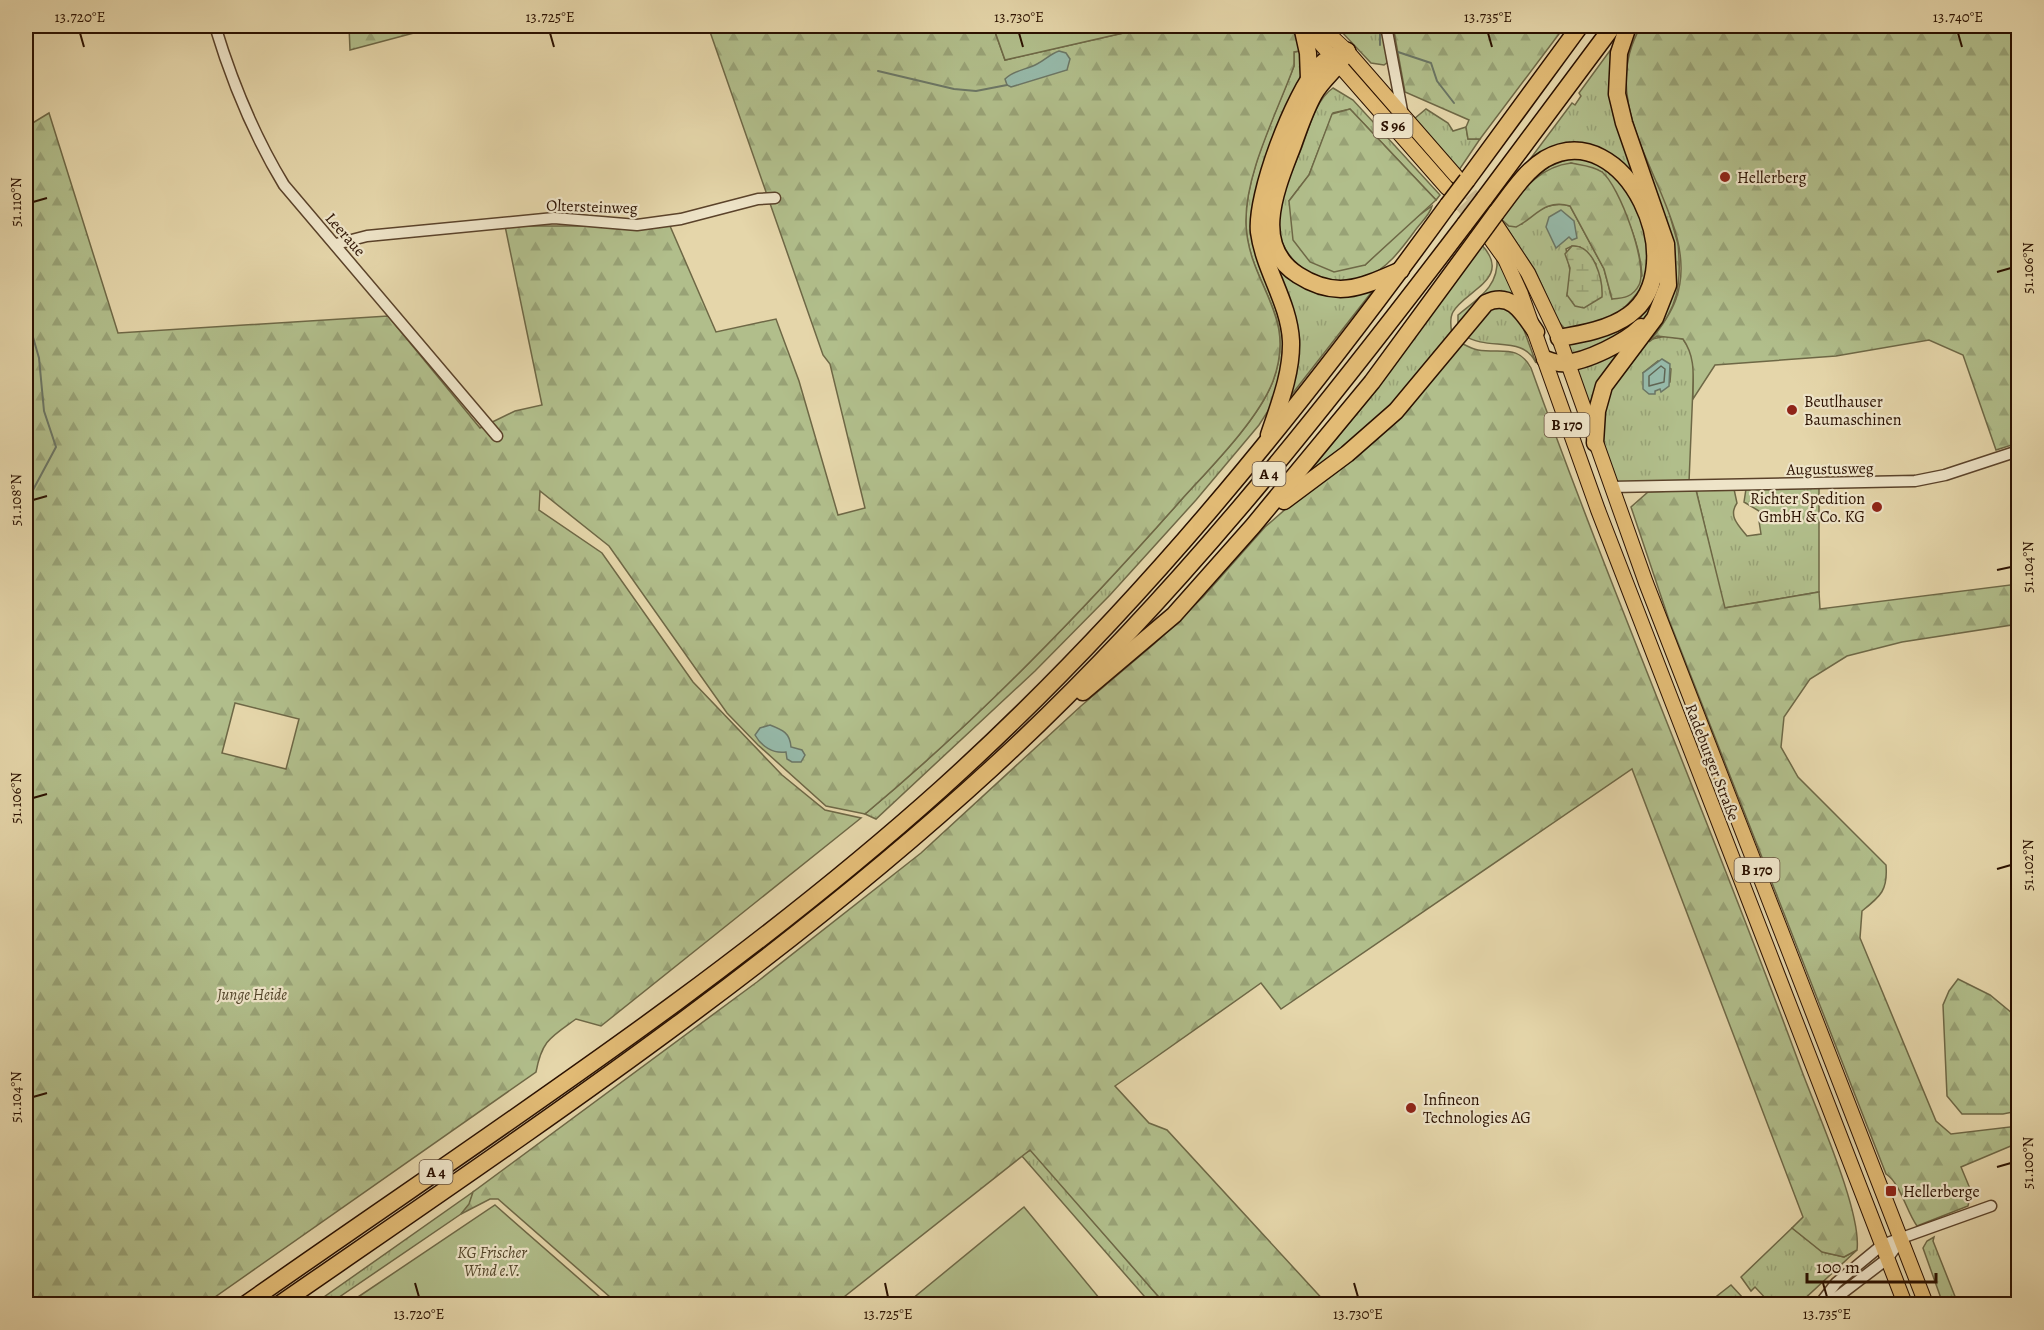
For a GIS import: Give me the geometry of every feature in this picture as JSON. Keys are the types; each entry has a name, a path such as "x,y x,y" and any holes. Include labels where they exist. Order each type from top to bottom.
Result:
{"highway":[{"path":"1266,444 1284,388 1291,343 1288,318 1262,248 1258,218 1266,180 1309,79 1308,53 1303,26"},
{"name":"A 4","path":"246,1305 663,1013 779,925 886,837 983,750 1090,645 1208,516 1402,269 1448,206 1462,178 1580,26"},
{"name":"A 4","path":"280,1305 597,1083 746,975 873,873 995,765 1055,708 1169,590 1327,404 1613,26"},
{"path":"1595,443 1597,411 1604,386 1655,318 1668,285 1666,244 1624,123 1617,94 1619,53 1628,26"},
{"path":"1309,79 1339,57"},
{"path":"1339,57 1314,93 1272,204 1270,219 1273,238 1282,259 1294,273 1315,286 1338,290 1363,286 1402,269"},
{"path":"1055,708 1078,696 1158,630 1198,590 1254,526 1372,382 1535,167 1546,159 1569,153 1593,154 1608,161 1621,171 1639,198 1655,244 1657,263 1649,294 1638,308 1621,320 1559,338"},
{"path":"1254,526 1384,423 1480,307 1500,298 1514,303 1536,332"},
{"path":"1545,359 1568,363 1624,340 1660,307"}],"main road":[{"name":"S 96","path":"1303,26 1403,116 1462,178"},
{"name":"S 96","path":"1320,26 1339,57 1447,188"},
{"name":"Radeburger Straße","path":"1489,227 1536,332 1598,510 1905,1305"},
{"name":"Radeburger Straße","path":"1489,227 1528,273 1559,338 1618,507 1926,1305"}],"street":[{"name":"Leeraue","path":"215,26 239,98 258,143 284,185 497,436"},
{"path":"1386,26 1403,116"},
{"name":"Oltersteinweg","path":"336,244 367,236 554,218 637,225 681,219 758,199 775,198"},
{"name":"Augustusweg","path":"1611,487 1915,481 1945,475 2019,451"},
{"path":"1618,507 1637,488"},
{"path":"1820,1305 1836,1283 1882,1245 1991,1206"},
{"path":"1828,1305 1887,1259 1901,1240"}],"green space":[{"path":"349,26 440,26 350,50"},
{"name":"Junge Heide","path":"708,26 993,26 1005,60 1154,26 1293,26 1300,51 1294,52 1294,66 1263,144 1250,186 1247,206 1246,225 1249,246 1276,318 1280,337 1279,358 1273,381 1257,411 1220,458 1069,623 990,702 865,814 826,806 758,745 727,713 609,546 540,491 539,510 602,553 693,682 782,775 825,810 861,818 601,1026 576,1019 560,1030 549,1040 541,1053 536,1072 205,1304 28,1304 26,1296 26,127 49,113 118,333 388,316 480,428 515,411 542,405 505,226 670,226 716,332 776,319 799,381 838,515 865,508 830,364 823,355","holes":["235,703 299,719 286,769 222,753"]},
{"path":"993,26 1154,26 1005,60"},
{"path":"1332,26 1383,26 1388,62 1384,65 1371,63 1340,30"},
{"path":"1393,26 1565,26 1480,139 1468,139 1466,127 1469,120 1405,92"},
{"path":"1636,26 1641,26 1626,61 1678,244 1679,272 1673,306 1652,339 1666,336 1683,339 1691,351 1694,363 1689,482 1618,482 1614,477 1601,434 1602,397 1669,302 1627,115 1621,74 1630,38","holes":["1658,361 1671,369 1670,382 1655,391 1643,373"]},
{"path":"1641,26 2018,26 2018,443 1996,450 1963,355 1929,340 1836,356 1715,365 1693,399 1692,360 1683,339 1657,336 1649,342 1674,305 1681,266 1676,233 1636,131 1627,96 1628,61"},
{"path":"1614,45 1645,200 1593,150 1519,174 1572,103 1575,105 1581,96 1579,93"},
{"path":"1300,51 1303,73 1261,180 1286,353 1273,403 1259,425 1196,500 1110,595 1035,671 876,819 865,814 990,702 1069,623 1220,458 1266,396 1273,381 1279,357 1280,337 1276,318 1249,247 1246,225 1247,206 1262,144 1294,66 1294,52"},
{"path":"1333,88 1353,100 1440,195 1436,200 1350,109 1333,113 1309,175 1289,201 1365,265 1407,224 1432,206 1427,216 1388,263 1368,276 1338,281 1309,272 1297,263 1287,252 1278,222 1289,177 1313,117 1321,100"},
{"path":"1350,109 1436,200 1365,265 1334,272 1310,262 1293,240 1289,201 1309,175 1332,114"},
{"path":"1426,109 1448,123 1453,131 1466,127 1468,139 1480,139 1459,170 1414,119"},
{"path":"1571,158 1601,163 1624,181 1650,242 1650,278 1617,317 1566,330 1558,321 1535,270 1500,218 1509,226 1522,224 1531,215 1544,208 1557,205 1570,206 1604,269 1612,299 1642,276 1638,248 1616,196 1602,172 1571,163 1527,186 1537,171","holes":["1572,246 1580,247 1596,264 1567,295 1571,276 1566,249"]},
{"path":"1571,163 1602,172 1609,180 1624,208 1636,244 1641,275 1637,289 1628,296 1612,299 1604,269 1570,206 1561,204 1546,207 1516,227 1509,226 1500,218 1522,191 1539,176 1548,170"},
{"path":"1268,239 1289,275 1374,289 1289,398 1293,377"},
{"path":"1481,244 1490,256 1492,266 1490,275 1453,312 1452,335 1377,425 1305,477 1368,400"},
{"path":"1572,246 1580,247 1591,257 1596,264 1601,282 1602,297 1584,308 1575,306 1567,295 1570,268 1565,254"},
{"path":"1497,258 1518,301 1511,297 1458,328 1458,315 1486,291 1495,277"},
{"path":"1660,279 1663,279 1654,309 1633,331 1572,358 1566,343 1611,329"},
{"path":"1506,307 1520,319 1536,363 1530,354 1522,349 1473,340 1464,335 1488,309"},
{"path":"1459,342 1478,350 1515,353 1531,368 1596,543 1734,891 1836,1159 1852,1211 1857,1233 1857,1250 1844,1257 1822,1252 1792,1228 1803,1217 1632,769 1281,1009 1261,983 1115,1086 1149,1123 1167,1130 1327,1304 1165,1304 1030,1150 835,1304 618,1304 498,1199 490,1199 461,1214 469,1204 473,1192 757,982 921,853 1081,706 1154,644 1203,597 1265,527 1304,493"},
{"path":"1627,343 1593,413 1574,365"},
{"path":"1819,488 1819,592 1724,608 1696,490 1734,489 1737,503 1734,516 1747,536 1761,534 1759,521 1763,519 1759,511 1744,502 1746,489"},
{"path":"1696,490 1725,608 1819,592 1820,609 2018,584 2018,624 1902,642 1847,656 1810,679 1784,717 1781,747 1798,777 1886,865 1886,881 1882,892 1862,911 1860,938 1936,1121 1951,1134 2018,1126 2018,1143 1961,1167 1971,1191 1968,1206 1917,1226 1896,1184 1886,1174 1669,620 1631,507 1648,492"},
{"path":"1958,979 1990,995 2018,1018 2018,1111 2003,1114 1962,1114 1947,1096 1943,1005"},
{"path":"1031,1150 1165,1304 1151,1304 1021,1155"},
{"path":"473,1192 470,1204 461,1214 329,1304 314,1304"},
{"name":"KG Frischer Wind e.V.","path":"495,1205 608,1304 347,1304 361,1295"},
{"path":"1024,1207 1100,1299 1093,1304 906,1304"},
{"path":"1792,1228 1823,1252 1844,1257 1857,1250 1799,1304 1766,1304 1769,1302 1755,1287 1751,1291 1741,1277"},
{"path":"1934,1237 1933,1241 1958,1304 1943,1304 1923,1248 1927,1241"},
{"path":"1731,1285 1743,1298 1740,1301 1743,1304 1708,1303"}],"water":[{"path":"1059,51 1066,53 1070,59 1067,70 1011,87 1007,85 1005,79 1009,76"},
{"path":"1561,210 1574,221 1577,238 1572,240 1569,237 1556,248 1546,227 1549,217"},
{"path":"1662,359 1670,364 1669,386 1661,392 1660,389 1655,391 1655,394 1649,394 1643,389 1643,373"},
{"path":"770,725 785,733 791,747 802,750 805,755 801,762 792,762 787,759 786,752 772,750 758,739 755,735 760,728"}],"waterway":[{"path":"1380,26 1380,45"},
{"path":"1398,52 1431,63 1437,81 1454,103"},
{"path":"878,71 954,89 976,91 1007,85"},
{"path":"26,313 39,358 44,411 56,447 26,503"}],"tunnel":[{"path":"1457,178 1485,211"},
{"path":"1448,189 1477,222"}],"place":[{"name":"Hellerberg","path":"1725,177"},
{"name":"Beutlhauser Baumaschinen","path":"1792,410"},
{"name":"Richter Spedition GmbH & Co. KG","path":"1877,507"},
{"name":"Infineon Technologies AG","path":"1411,1108"},
{"name":"Hellerberge","path":"1891,1191"}]}
